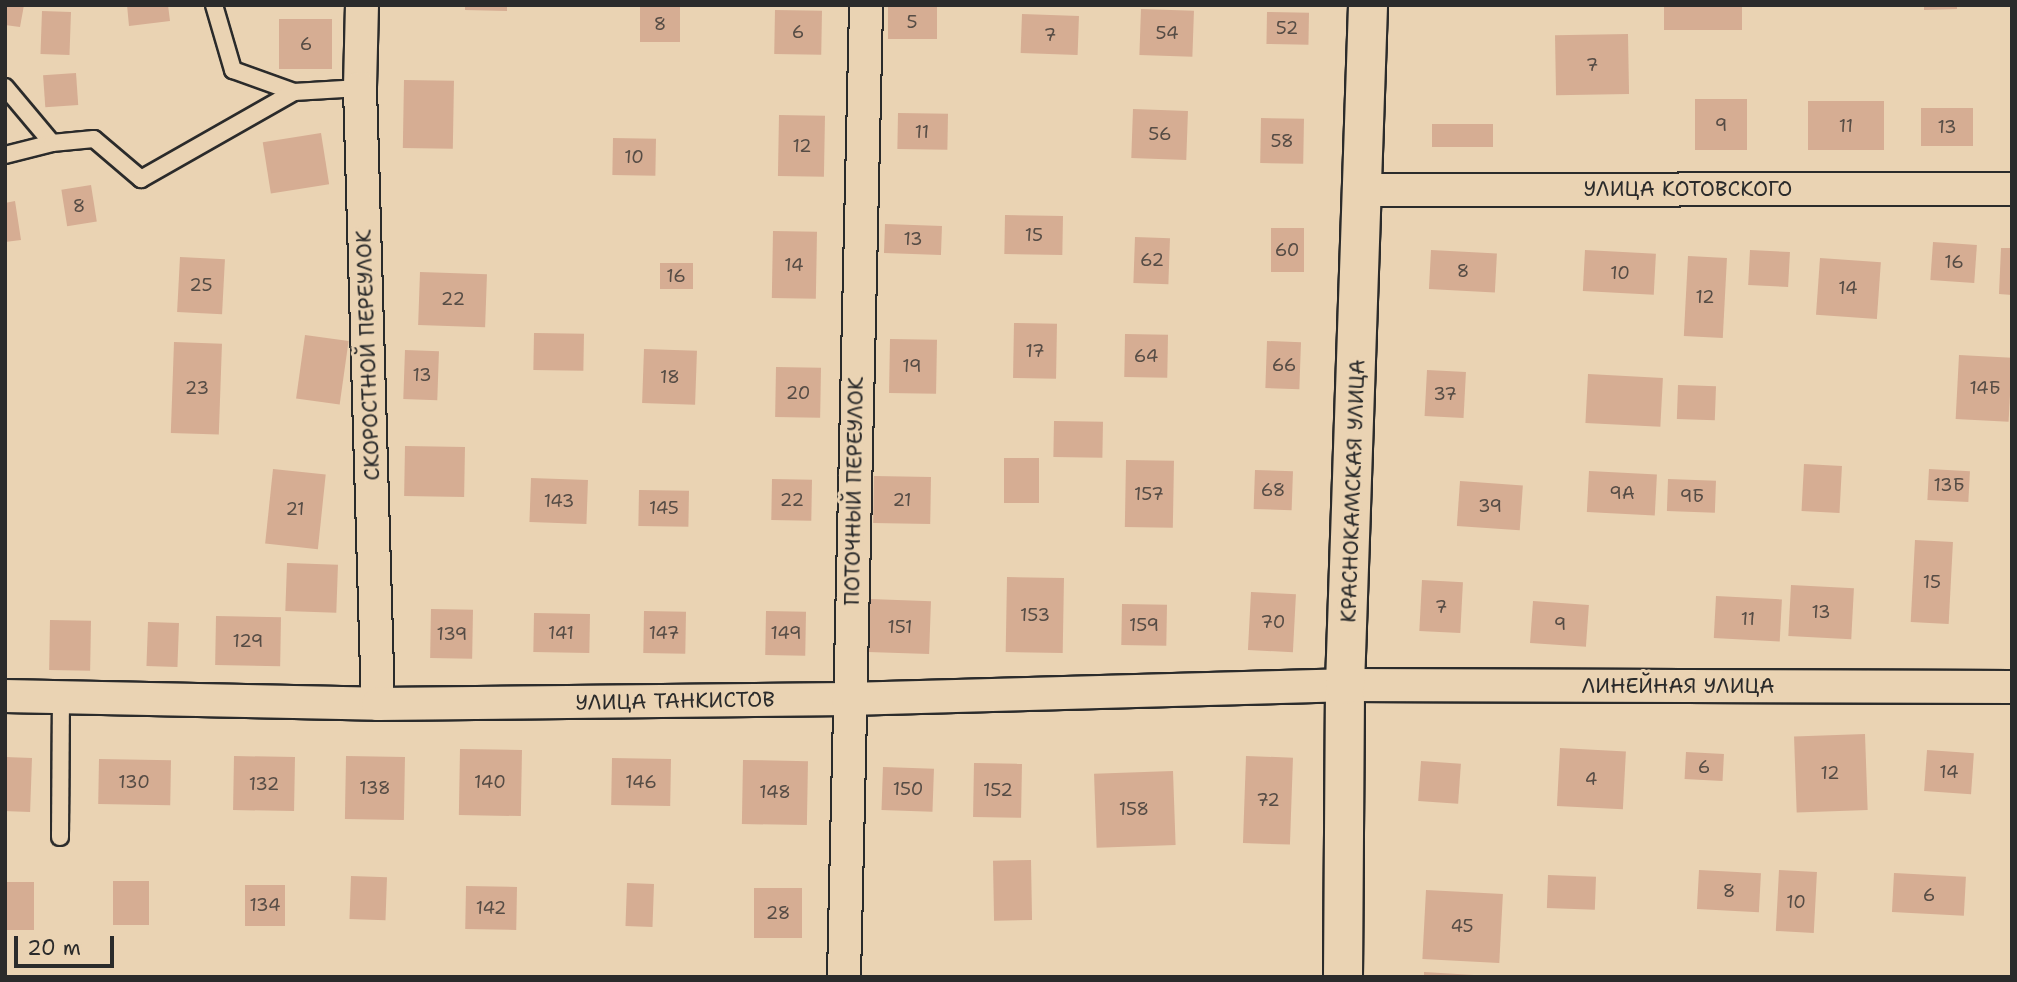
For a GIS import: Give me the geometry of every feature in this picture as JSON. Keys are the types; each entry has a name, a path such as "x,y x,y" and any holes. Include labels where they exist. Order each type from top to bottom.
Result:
{"street":[{"name":"СКОРОСТНОЙ ПЕРЕУЛОК","path":"362,5 360,88 378,704"},
{"name":"ПОТОЧНЫЙ ПЕРЕУЛОК","path":"844,977 848,699 866,5"},
{"name":"КРАСНОКАМСКАЯ УЛИЦА","path":"1343,977 1345,685 1364,190 1368,5"},
{"name":"УЛИЦА КОТОВСКОГО","path":"1364,190 2012,189"},
{"name":"УЛИЦА ТАНКИСТОВ","path":"5,696 61,695 378,704 848,699 1345,685"},
{"name":"ЛИНЕЙНАЯ УЛИЦА","path":"1345,685 2012,687"}],"lane":[{"path":"214,5 233,70 294,92 360,88"},
{"path":"5,87 51,142"},
{"path":"5,155 51,142 94,139 141,179 294,92"},
{"path":"60,837 61,695"}],"building":[{"path":"5,5 24,5 20,27 5,25"},
{"path":"127,5 168,5 170,21 129,26"},
{"path":"465,5 507,5 507,11 465,10"},
{"path":"640,5 680,5 680,42 640,42"},
{"path":"888,5 937,5 937,39 888,39"},
{"path":"1664,5 1742,5 1742,30 1664,30"},
{"path":"1924,5 1957,5 1957,9 1924,10"},
{"path":"1141,9 1194,11 1192,57 1139,55"},
{"path":"775,10 822,11 821,55 774,54"},
{"path":"42,11 71,12 69,55 40,54"},
{"path":"1267,12 1309,13 1308,45 1266,44"},
{"path":"1022,14 1079,16 1078,55 1021,53"},
{"path":"279,19 332,19 332,69 279,69"},
{"path":"1628,34 1629,94 1556,95 1555,35"},
{"path":"76,73 78,105 45,107 43,75"},
{"path":"404,80 454,81 453,149 403,148"},
{"path":"1695,99 1747,99 1747,150 1695,150"},
{"path":"1808,101 1884,101 1884,150 1808,150"},
{"path":"1921,108 1973,108 1973,146 1921,146"},
{"path":"1133,109 1188,111 1186,160 1131,158"},
{"path":"898,113 948,114 947,150 897,149"},
{"path":"779,115 825,116 824,177 778,176"},
{"path":"1261,118 1304,119 1303,164 1260,163"},
{"path":"1432,124 1493,124 1493,147 1432,147"},
{"path":"321,133 329,184 271,194 263,142"},
{"path":"613,138 656,139 655,176 612,175"},
{"path":"91,185 97,222 67,226 61,190"},
{"path":"15,201 21,240 5,242 5,203"},
{"path":"1005,215 1063,216 1062,255 1004,254"},
{"path":"885,224 942,226 941,255 884,253"},
{"path":"1271,228 1304,228 1304,272 1271,272"},
{"path":"773,231 817,232 816,299 772,298"},
{"path":"1135,237 1170,238 1168,284 1133,283"},
{"path":"1933,242 1977,245 1974,283 1930,280"},
{"path":"2001,248 2012,248 2012,295 1999,294"},
{"path":"1431,250 1497,253 1495,292 1429,289"},
{"path":"1585,250 1656,254 1654,295 1583,291"},
{"path":"1750,250 1790,252 1788,287 1748,285"},
{"path":"1688,256 1727,258 1723,338 1684,336"},
{"path":"180,257 225,259 222,314 177,312"},
{"path":"1820,258 1881,262 1877,319 1816,315"},
{"path":"660,263 693,263 693,289 660,289"},
{"path":"420,272 487,274 485,327 418,325"},
{"path":"1014,323 1057,324 1056,379 1013,378"},
{"path":"534,333 584,334 583,371 533,370"},
{"path":"1125,334 1168,335 1167,378 1124,377"},
{"path":"305,335 349,341 340,405 296,398"},
{"path":"890,339 937,340 936,394 889,393"},
{"path":"1267,341 1301,342 1299,389 1265,388"},
{"path":"174,342 222,344 219,435 171,433"},
{"path":"644,349 697,351 695,405 642,403"},
{"path":"405,350 439,351 437,400 403,399"},
{"path":"1959,355 2012,358 2009,422 1956,419"},
{"path":"776,367 821,368 820,418 775,417"},
{"path":"1427,370 1466,372 1464,418 1425,416"},
{"path":"1588,374 1663,378 1660,427 1585,423"},
{"path":"1678,385 1716,386 1715,420 1677,419"},
{"path":"1054,421 1103,422 1102,458 1053,457"},
{"path":"405,446 465,447 464,497 404,496"},
{"path":"1004,458 1039,458 1039,503 1004,503"},
{"path":"1126,460 1174,461 1173,528 1125,527"},
{"path":"1804,464 1842,466 1839,513 1802,511"},
{"path":"273,469 326,475 318,549 265,544"},
{"path":"1929,469 1970,471 1968,502 1927,500"},
{"path":"1255,470 1293,471 1292,510 1254,509"},
{"path":"1589,471 1657,475 1655,516 1587,512"},
{"path":"874,476 931,477 930,524 873,523"},
{"path":"531,478 588,480 586,524 529,522"},
{"path":"772,479 812,480 811,521 771,520"},
{"path":"1668,479 1716,481 1715,513 1667,511"},
{"path":"1460,481 1523,485 1520,530 1457,526"},
{"path":"639,490 689,491 688,527 638,526"},
{"path":"1915,540 1953,542 1949,624 1911,622"},
{"path":"287,563 338,565 336,613 285,611"},
{"path":"1007,577 1064,578 1063,653 1006,652"},
{"path":"1422,580 1463,582 1460,633 1419,631"},
{"path":"1791,585 1854,588 1851,639 1788,636"},
{"path":"1251,592 1296,594 1293,652 1248,650"},
{"path":"1716,596 1782,599 1780,641 1714,638"},
{"path":"870,599 931,601 929,654 868,652"},
{"path":"1533,601 1589,605 1586,647 1530,643"},
{"path":"1122,604 1167,605 1166,646 1121,645"},
{"path":"431,609 473,610 472,659 430,658"},
{"path":"644,611 686,612 685,654 643,653"},
{"path":"766,611 806,612 805,656 765,655"},
{"path":"534,613 590,614 589,653 533,652"},
{"path":"216,616 281,617 280,666 215,665"},
{"path":"50,620 91,621 90,671 49,670"},
{"path":"148,622 179,623 177,667 146,666"},
{"path":"1865,734 1868,810 1797,812 1794,736"},
{"path":"1560,748 1626,751 1623,809 1557,806"},
{"path":"460,749 522,750 521,816 459,815"},
{"path":"1927,750 1974,753 1971,794 1924,791"},
{"path":"1686,752 1724,754 1723,781 1685,779"},
{"path":"234,756 295,757 294,811 233,810"},
{"path":"346,756 405,757 404,820 345,819"},
{"path":"1246,756 1293,758 1290,845 1243,843"},
{"path":"5,757 32,758 30,812 5,811"},
{"path":"612,758 671,759 670,806 611,805"},
{"path":"99,759 171,760 170,805 98,804"},
{"path":"743,760 808,761 807,825 742,824"},
{"path":"1421,761 1461,764 1458,804 1418,801"},
{"path":"974,763 1022,764 1021,818 973,817"},
{"path":"883,767 934,769 932,812 881,810"},
{"path":"1173,771 1176,845 1097,848 1094,774"},
{"path":"1031,860 1032,920 994,921 993,861"},
{"path":"1699,870 1761,873 1759,912 1697,909"},
{"path":"1779,870 1817,872 1814,933 1776,931"},
{"path":"1894,873 1966,877 1964,916 1892,912"},
{"path":"1548,875 1596,877 1595,910 1547,908"},
{"path":"351,876 387,877 385,920 349,919"},
{"path":"113,881 149,881 149,925 113,925"},
{"path":"5,882 34,882 34,930 5,930"},
{"path":"627,883 654,884 652,927 625,926"},
{"path":"245,885 285,885 285,926 245,926"},
{"path":"466,886 517,887 516,930 465,929"},
{"path":"754,888 802,888 802,938 754,938"},
{"path":"1426,890 1503,894 1499,963 1422,959"},
{"path":"1424,972 1474,975 1474,977 1424,977"}]}
